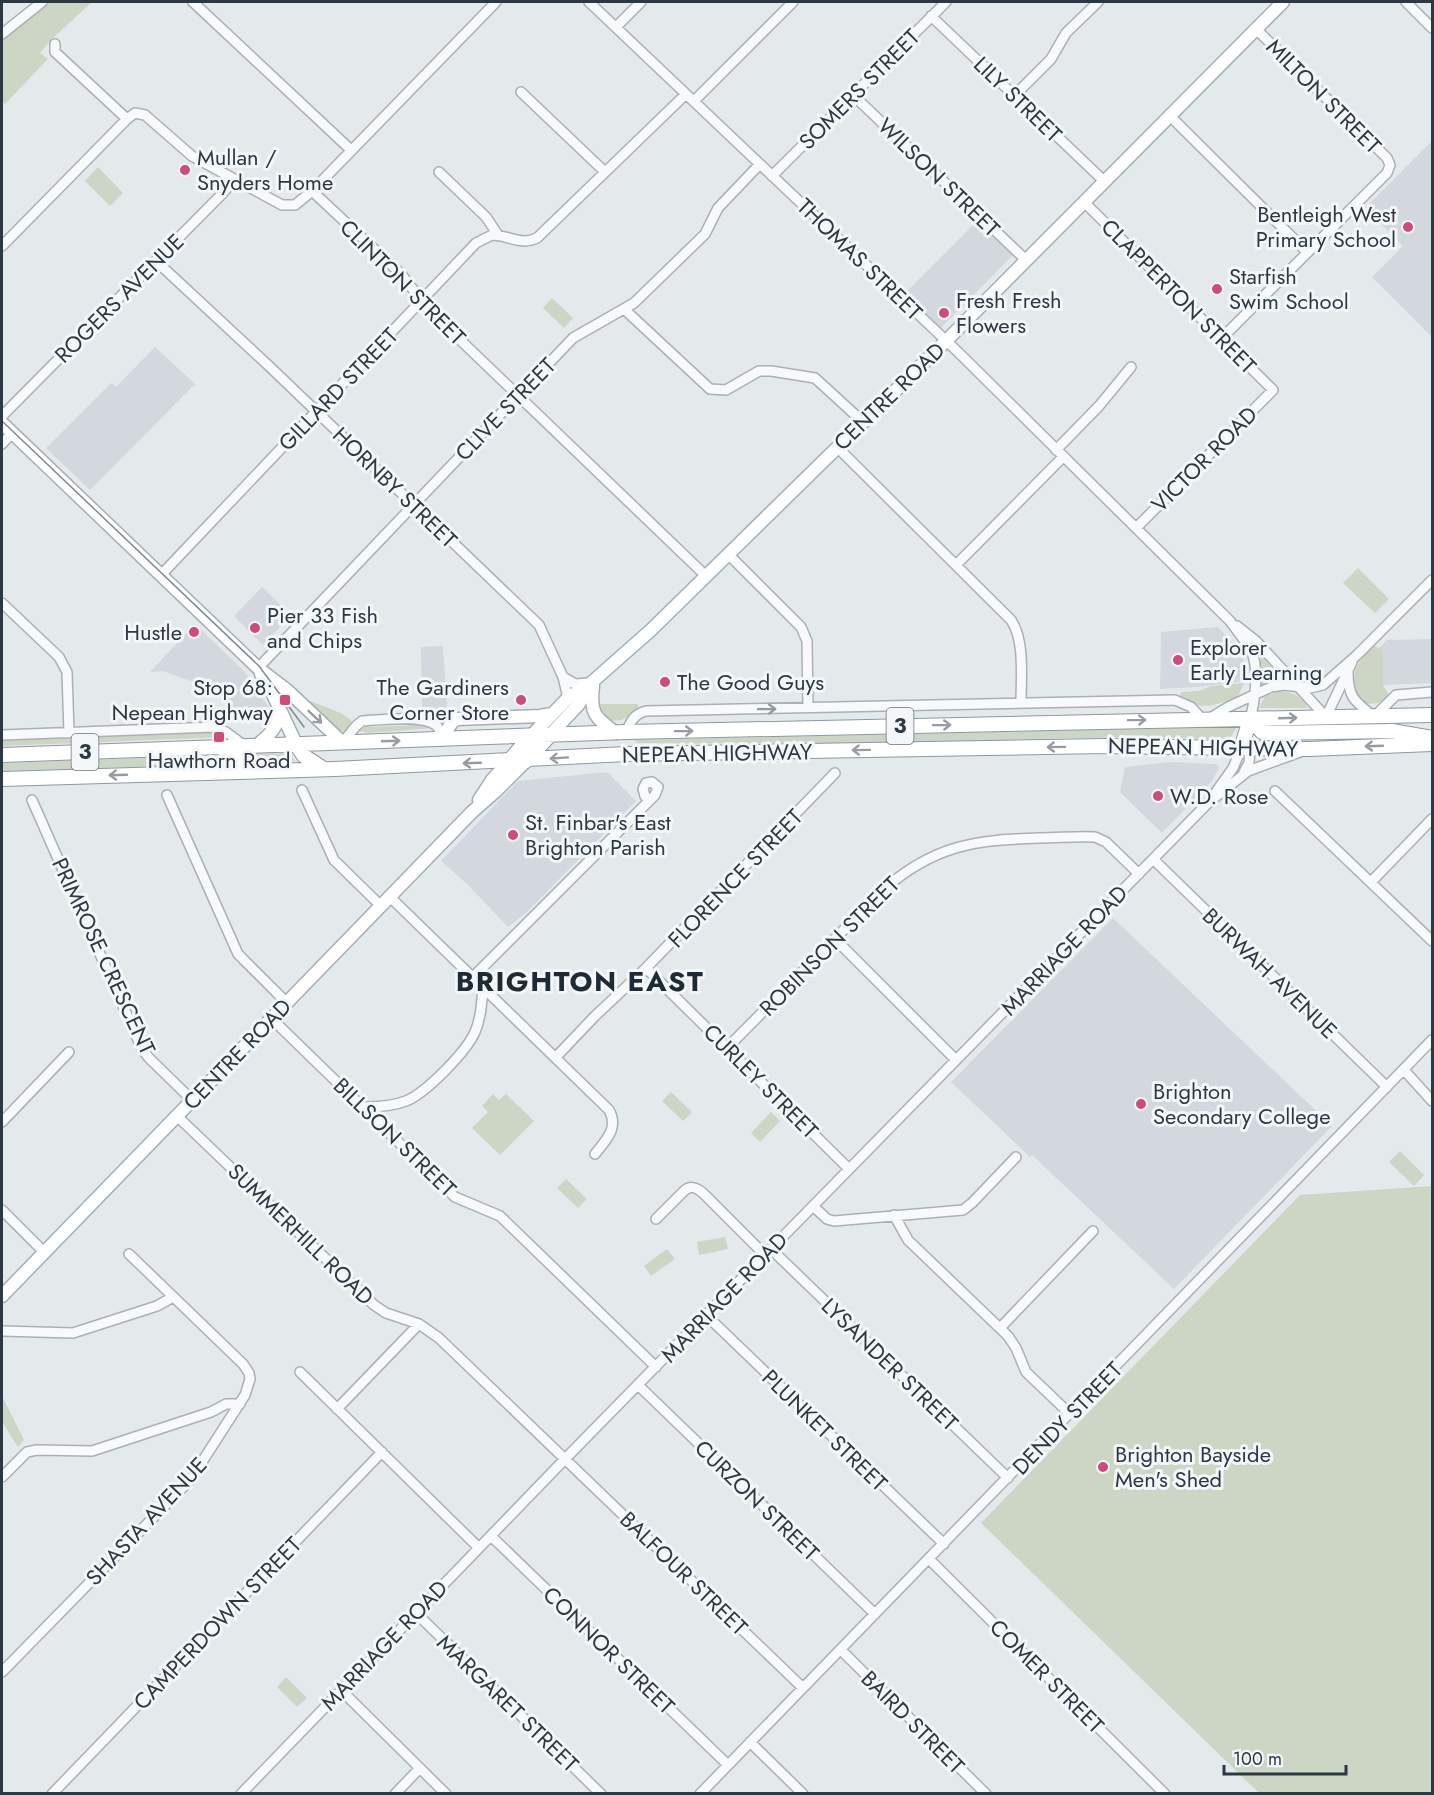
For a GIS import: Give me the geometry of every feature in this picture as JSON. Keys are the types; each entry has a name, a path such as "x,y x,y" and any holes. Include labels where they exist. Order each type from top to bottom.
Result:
{"highway":[{"name":"NEPEAN HIGHWAY","path":"2,755 621,732 1432,715"},
{"path":"1373,716 1374,731"},
{"path":"1310,748 1326,717"},
{"path":"1250,719 1265,733 1374,731 1402,732 1432,738"},
{"path":"1245,749 1250,719"},
{"path":"621,732 626,754"},
{"name":"CENTRE ROAD","path":"526,761 550,735"},
{"name":"CENTRE ROAD","path":"508,762 531,736"},
{"path":"296,744 304,756 324,769"},
{"name":"NEPEAN HIGHWAY","path":"2,779 508,762 626,754 1106,746 1245,749 1432,744"},
{"path":"220,747 243,760 240,772"}],"main road":[{"name":"CENTRE ROAD","path":"531,736 568,698 593,682 644,638 946,341 1283,2"},
{"path":"2,423 258,668 288,692 342,742"},
{"path":"258,668 296,744"},
{"name":"CENTRE ROAD","path":"550,735 579,704 593,682"},
{"path":"593,682 591,702 593,711 600,721 621,732"},
{"path":"250,746 274,730 279,706"},
{"path":"441,739 456,719 543,716 553,713"},
{"name":"CENTRE ROAD","path":"2,1296 472,812 526,761"},
{"name":"CENTRE ROAD","path":"472,812 492,780 508,762"}],"street":[{"path":"2,34 42,2"},
{"path":"193,2 351,150"},
{"path":"4,239 135,113 145,115 188,153 277,203 287,206 299,203 496,2"},
{"name":"THOMAS STREET","path":"589,2 946,341 1230,621 1256,641 1326,717"},
{"path":"616,27 641,2"},
{"path":"694,101 793,2"},
{"name":"SOMERS STREET","path":"772,176 946,2"},
{"path":"1015,95 1051,58 1066,33 1098,2"},
{"path":"1406,2 1432,28"},
{"name":"LILY STREET","path":"931,16 1105,182"},
{"name":"MILTON STREET","path":"1256,29 1386,158 1390,165 1387,172 1307,252"},
{"path":"55,44 55,52 127,120"},
{"path":"521,92 605,172"},
{"path":"439,172 486,217 498,235 519,241 532,240 537,238 686,94"},
{"name":"WILSON STREET","path":"853,95 1026,260"},
{"path":"1170,116 1307,252 1222,339"},
{"name":"CLIVE STREET","path":"258,668 578,334 634,303 705,234 718,207 760,164"},
{"name":"ROGERS AVENUE","path":"2,416 234,179"},
{"name":"CLINTON STREET","path":"312,191 401,274 429,310 706,576"},
{"name":"CLAPPERTON STREET","path":"1084,202 1273,390"},
{"name":"GILLARD STREET","path":"160,575 481,239 498,235"},
{"name":"HORNBY STREET","path":"156,261 539,625 563,677 568,698"},
{"path":"624,309 710,389 726,390 759,371 815,378 863,422"},
{"path":"956,566 1060,453 1131,367"},
{"name":"VICTOR ROAD","path":"1136,528 1273,390"},
{"path":"2,444 12,433"},
{"path":"837,447 1014,624 1020,643 1021,703"},
{"path":"728,554 801,627 807,641 808,708"},
{"path":"621,732 632,718 646,711 1021,703 1175,700 1191,707 1205,720 1254,694 1276,686 1321,686 1357,655 1432,580"},
{"path":"2,603 59,657 65,667 69,733"},
{"name":"THOMAS STREET","path":"1230,621 1252,654 1255,668 1250,719"},
{"path":"1326,717 1357,655"},
{"path":"1348,670 1348,686 1352,696 1358,705 1373,716 1397,695 1432,692"},
{"path":"563,677 571,683 580,685 593,682"},
{"path":"342,742 363,721 417,719 436,726 441,739"},
{"path":"2,735 215,727 250,746"},
{"name":"MARRIAGE ROAD","path":"241,1794 490,1536 1208,803 1251,769 1310,748"},
{"path":"1238,778 1247,767 1245,749"},
{"name":"MARRIAGE ROAD","path":"1208,803 1245,749"},
{"name":"FLORENCE STREET","path":"556,1057 646,968 835,772"},
{"path":"302,790 334,860 473,976 606,1106 612,1114 614,1127 595,1154"},
{"path":"1275,791 1432,941"},
{"path":"166,795 238,954 286,1003"},
{"name":"PRIMROSE CRESCENT","path":"32,801 142,1048 149,1058 192,1100"},
{"path":"473,976 649,801"},
{"path":"1371,882 1432,819"},
{"name":"ROBINSON STREET","path":"727,1048 884,889 909,869 934,855 976,842 1003,839 1098,838 1106,842 1139,874"},
{"name":"BURWAH AVENUE","path":"1153,859 1387,1087"},
{"path":"834,939 956,1060"},
{"name":"CURLEY STREET","path":"646,968 849,1169"},
{"path":"364,1107 404,1102 414,1098 428,1087 471,1040 480,1016 483,986"},
{"name":"BILLSON STREET","path":"272,1019 458,1198 500,1216 656,1367"},
{"name":"DENDY STREET","path":"700,1794 1432,1040"},
{"path":"2,1122 69,1052"},
{"path":"1402,1072 1432,1101"},
{"name":"SUMMERHILL ROAD","path":"177,1116 374,1305 386,1313 419,1324 439,1338 565,1460"},
{"path":"813,1206 827,1219 834,1221 963,1210 1016,1157"},
{"name":"LYSANDER STREET","path":"656,1220 685,1190 696,1188 703,1192 1008,1478"},
{"path":"2,1210 44,1252"},
{"path":"894,1215 908,1240 1000,1328 1013,1342 1026,1372 1070,1414"},
{"path":"1000,1328 1093,1231"},
{"name":"SHASTA AVENUE","path":"2,1672 191,1479 234,1415 250,1379 247,1369 129,1254"},
{"path":"2,1330 73,1333 164,1304 171,1295"},
{"name":"PLUNKET STREET","path":"706,1315 944,1544"},
{"path":"337,1409 419,1324"},
{"path":"300,1372 479,1548"},
{"name":"CURZON STREET","path":"638,1385 875,1614"},
{"path":"2,1477 27,1452 37,1450 92,1451 211,1412 226,1404 240,1404"},
{"path":"211,1412 234,1415"},
{"name":"CAMPERDOWN STREET","path":"52,1794 382,1452"},
{"name":"BALFOUR STREET","path":"565,1460 803,1688"},
{"name":"CONNOR STREET","path":"490,1536 728,1765"},
{"name":"COMER STREET","path":"929,1560 1165,1794"},
{"name":"MARGARET STREET","path":"416,1613 601,1794"},
{"name":"BAIRD STREET","path":"841,1650 986,1794"},
{"path":"341,1690 446,1794"},
{"path":"750,1742 803,1794"},
{"path":"395,1794 420,1768"}],"shaded area":[{"name":"Bentleigh West Primary School","path":"1432,141 1432,337 1372,277 1403,246 1365,208"},
{"path":"979,219 1014,254 940,329 904,294"},
{"path":"155,347 195,384 90,490 46,448 111,383 116,387"},
{"path":"262,587 291,615 263,645 234,616"},
{"path":"195,624 244,671 268,706 269,715 231,717 229,702 223,693 163,671 150,672"},
{"path":"1218,627 1238,648 1245,663 1245,681 1160,689 1161,632"},
{"path":"1432,639 1432,683 1383,685 1383,651 1379,648 1387,640"},
{"path":"443,646 447,708 422,709 421,647"},
{"path":"1170,762 1216,764 1219,768 1212,781 1162,833 1120,792 1125,767"},
{"path":"607,772 636,801 527,912 508,927 467,884 441,861 518,781"},
{"name":"Brighton Secondary College","path":"1113,918 1332,1126 1174,1289 951,1082"}],"green space":[{"path":"50,2 92,2 40,53 48,59 5,104 2,101 2,40"},
{"path":"98,167 123,193 110,206 85,181"},
{"path":"552,298 573,318 564,328 543,308"},
{"path":"1358,568 1389,599 1375,613 1343,583"},
{"path":"1374,646 1383,650 1383,685 1389,695 1382,702 1365,704 1356,695 1354,680 1359,662"},
{"path":"1261,655 1280,679 1260,685 1258,656"},
{"path":"1244,683 1238,696 1208,706 1194,704 1180,695 1181,692 1199,691 1211,686"},
{"path":"1281,691 1297,696 1308,708 1259,708 1265,696"},
{"path":"311,701 347,717 351,720 351,725 344,731 336,730 308,705"},
{"path":"596,704 638,704 638,709 624,719 606,720"},
{"path":"418,725 434,728 369,733 358,731 365,727"},
{"path":"1236,728 1231,737 1226,740 1061,738 760,744 638,743 633,740"},
{"path":"207,730 220,732 228,737 2,746 2,739"},
{"path":"289,753 295,761 249,764 247,754"},
{"path":"145,758 229,760 238,764 2,771 2,763"},
{"path":"671,1092 692,1112 683,1121 662,1101"},
{"path":"493,1094 499,1100 506,1094 534,1121 500,1155 472,1128 488,1112 482,1106"},
{"path":"771,1112 780,1121 760,1142 751,1133"},
{"path":"1400,1151 1424,1175 1414,1186 1389,1162"},
{"path":"566,1179 587,1199 578,1208 557,1188"},
{"path":"1432,1186 1432,1793 1259,1793 981,1523 1300,1195"},
{"path":"725,1237 728,1249 699,1255 697,1242"},
{"path":"667,1249 675,1259 651,1276 644,1266"},
{"path":"2,1396 24,1440 18,1447 2,1422"},
{"path":"286,1677 307,1698 297,1707 277,1687"}],"tram line":[{"path":"2,421 259,666 304,727"}],"place":[{"name":"Mullan / Snyders Home","path":"185,170"},
{"name":"Bentleigh West Primary School","path":"1408,227"},
{"name":"Starfish Swim School","path":"1217,289"},
{"name":"Fresh Fresh Flowers","path":"944,313"},
{"name":"Pier 33 Fish and Chips","path":"255,628"},
{"name":"Hustle","path":"194,632"},
{"name":"Explorer Early Learning","path":"1178,660"},
{"name":"The Good Guys","path":"665,682"},
{"name":"Stop 68: Nepean Highway","path":"285,700"},
{"name":"The Gardiners Corner Store","path":"521,700"},
{"name":"Hawthorn Road","path":"219,737"},
{"name":"W.D. Rose","path":"1158,796"},
{"name":"St. Finbar's East Brighton Parish","path":"513,835"},
{"name":"Brighton Secondary College","path":"1141,1104"},
{"name":"Brighton Bayside Men's Shed","path":"1103,1467"}],"district":[{"name":"BRIGHTON EAST","path":"580,981"}]}
